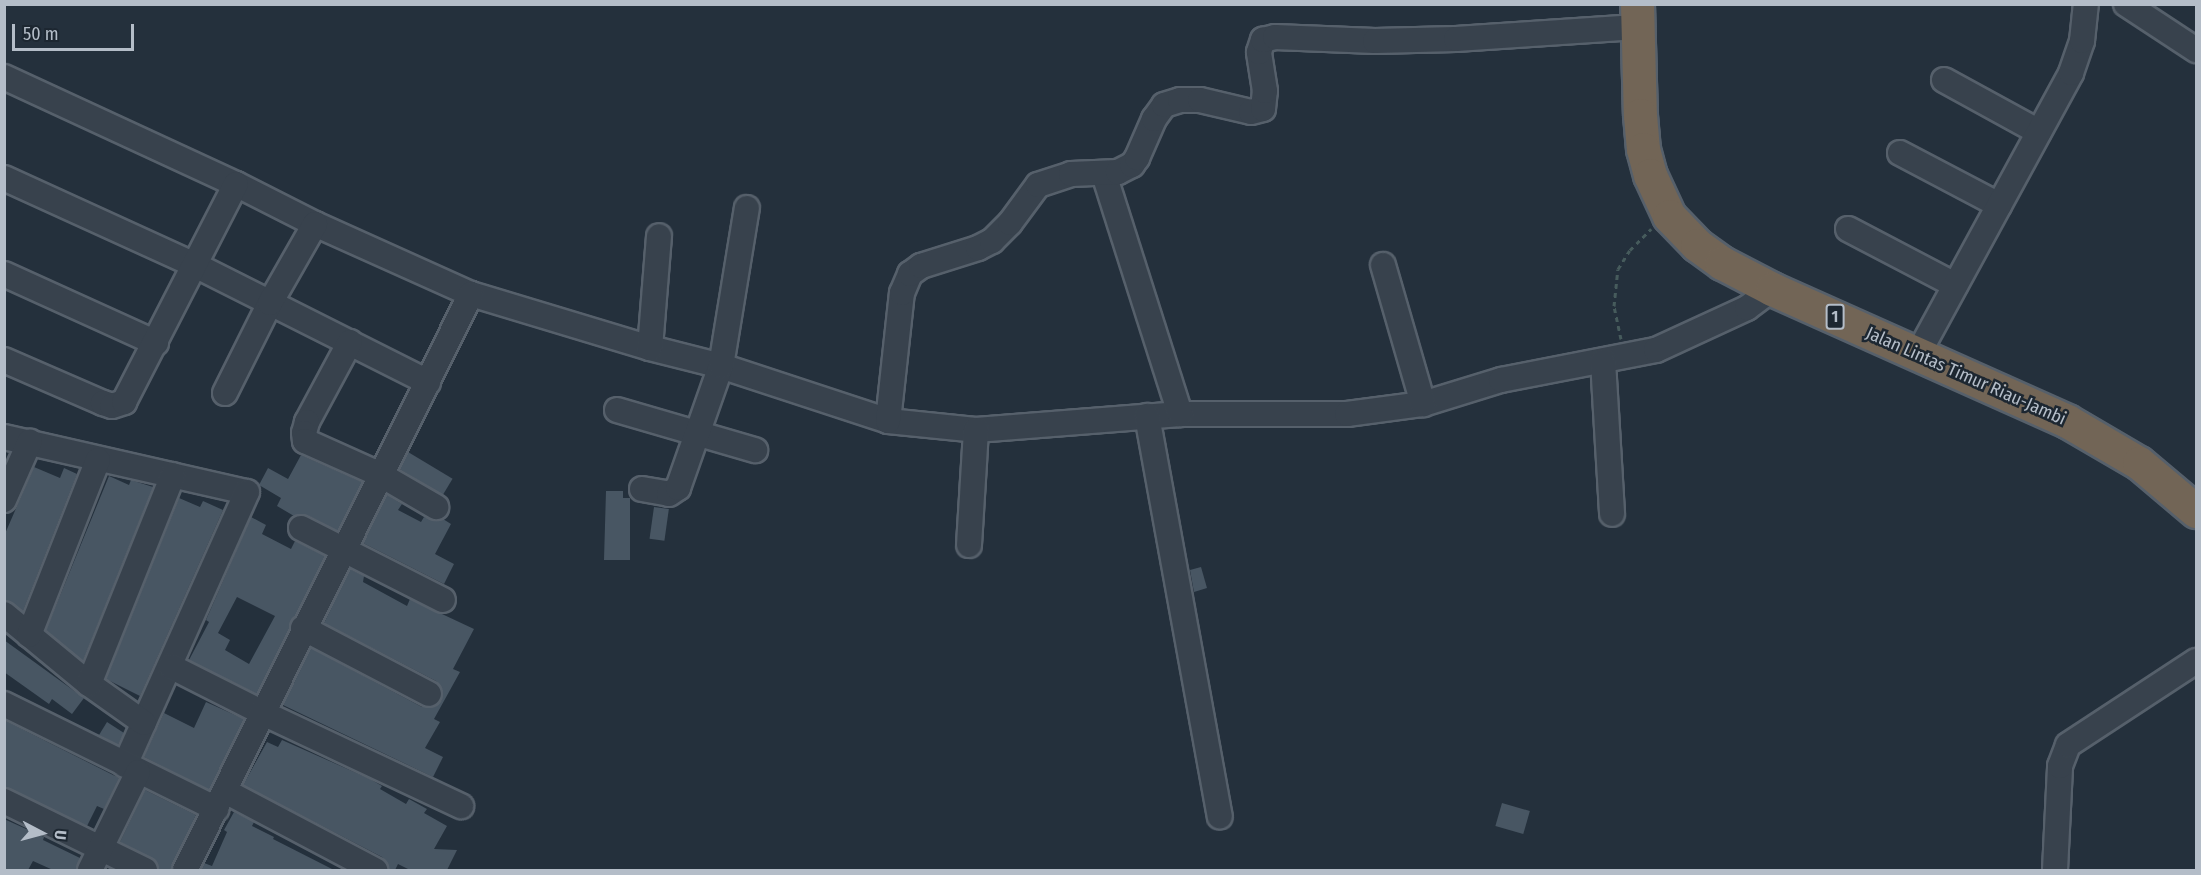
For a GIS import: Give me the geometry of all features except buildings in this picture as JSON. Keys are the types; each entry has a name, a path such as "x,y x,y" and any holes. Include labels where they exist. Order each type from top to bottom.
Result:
{"highway":[{"name":"Jalan Lintas Timur Riau-Jambi","path":"1637,16 1643,149 1650,176 1669,216 1697,245 1722,263 1772,290 2067,421 2139,463 2179,494 2196,511"}],"street":[{"path":"1918,354 2071,73 2082,41 2086,4"},
{"path":"2126,4 2196,50"},
{"path":"888,421 902,293 910,274 921,266 978,248 992,241 1010,223 1038,185 1071,174 1118,172 1132,165 1154,119 1164,105 1180,100 1200,100 1251,111 1263,109 1265,91 1259,52 1263,40 1275,37 1375,41 1456,39 1637,16"},
{"path":"4,77 237,184 315,224 471,294 650,348 721,366 888,421 976,430 1180,414 1347,414 1423,404 1501,380 1656,350 1747,308 1772,290"},
{"path":"1944,80 2039,132"},
{"path":"1900,153 1999,205"},
{"path":"1104,174 1180,414"},
{"path":"4,178 195,266 428,382"},
{"path":"4,360 112,406 124,402 237,184"},
{"path":"642,489 669,494 676,492 721,366 747,208"},
{"path":"225,393 270,303 315,224"},
{"path":"1848,229 1955,285"},
{"path":"650,348 659,236"},
{"path":"1383,265 1423,404"},
{"path":"4,274 156,343"},
{"path":"185,870 303,628 471,294"},
{"path":"350,342 307,422 304,438 308,442 381,475 436,507"},
{"path":"1612,514 1613,359"},
{"path":"617,410 755,450"},
{"path":"1147,416 1220,816"},
{"path":"969,545 976,430"},
{"path":"4,437 30,441 98,460 247,492 144,723 131,768 95,860"},
{"path":"4,500 30,441"},
{"path":"29,635 98,460"},
{"path":"89,684 173,475"},
{"path":"301,528 342,552 443,600"},
{"path":"4,614 89,684 144,723"},
{"path":"303,628 429,694"},
{"path":"2055,870 2060,766 2068,745 2196,662"},
{"path":"170,666 263,713 461,806"},
{"path":"4,704 131,768 220,800 375,870"},
{"path":"4,801 95,860 146,870"}],"path":[{"path":"1613,359 1614,306 1618,269 1642,236 1669,216"}]}
